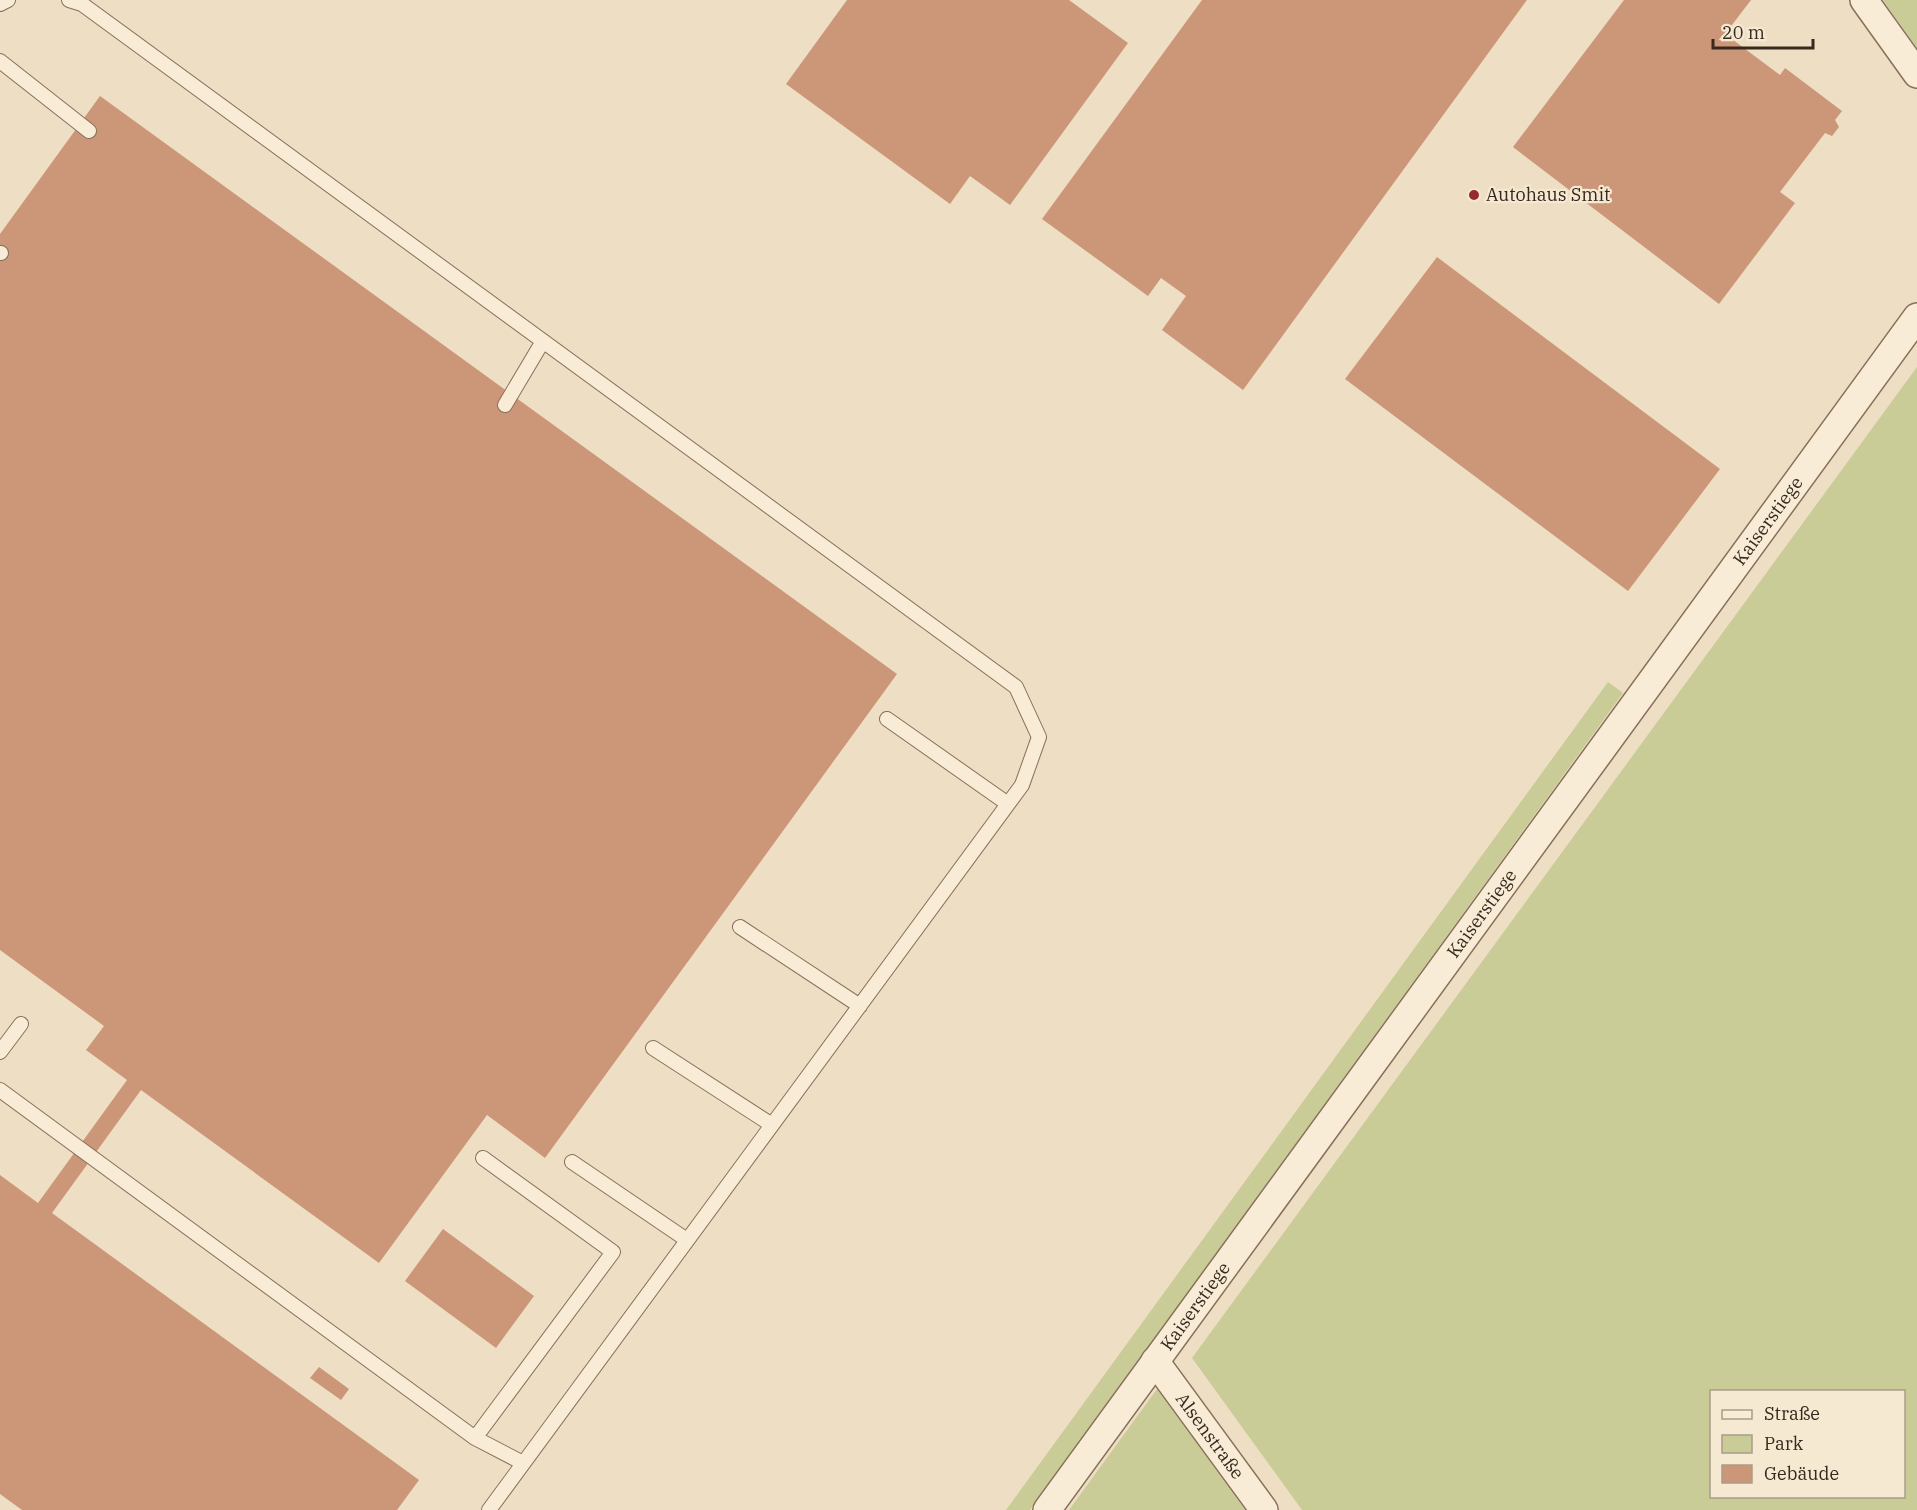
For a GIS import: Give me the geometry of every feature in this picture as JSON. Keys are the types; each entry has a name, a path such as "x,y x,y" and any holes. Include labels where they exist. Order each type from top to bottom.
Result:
{"street":[{"path":"1864,0 1917,74"},
{"name":"Kaiserstiege","path":"1047,1510 1917,317"},
{"name":"Alsenstraße","path":"1155,1361 1264,1510"}],"lane":[{"path":"0,4 8,0"},
{"path":"69,0 82,4 1016,687 1039,736 1022,784 1008,804 489,1510"},
{"path":"0,61 89,131"},
{"path":"505,405 543,341"},
{"path":"887,719 1008,804"},
{"path":"740,927 860,1006"},
{"path":"0,1052 21,1024"},
{"path":"653,1048 772,1125"},
{"path":"0,1090 475,1438 523,1463"},
{"path":"475,1438 613,1252 483,1158"},
{"path":"572,1162 687,1240"}],"green space":[{"path":"1883,0 1917,0 1917,48"},
{"path":"1917,367 1917,1510 1302,1510 1192,1358"},
{"path":"1608,682 1623,693 1030,1510 1006,1510"},
{"path":"1157,1389 1245,1510 1069,1510"}],"building":[{"path":"847,0 1069,0 1128,43 1010,205 970,176 950,204 786,84"},
{"path":"1202,0 1527,0 1243,390 1162,330 1186,296 1161,278 1148,296 1042,219"},
{"path":"1624,0 1751,0 1725,34 1780,75 1785,68 1842,111 1835,120 1839,127 1832,136 1825,133 1780,192 1795,203 1719,304 1513,147"},
{"path":"100,96 897,674 545,1158 487,1115 379,1263 141,1090 52,1213 419,1480 397,1510 22,1510 0,1494 0,1175 38,1203 127,1080 86,1050 104,1026 0,950 0,234"},
{"path":"1437,257 1720,469 1628,591 1345,379"},
{"path":"443,1229 534,1296 496,1348 405,1281"},
{"path":"319,1367 349,1389 341,1400 310,1378"}],"place":[{"name":"Autohaus Smit","path":"1474,195"}]}
